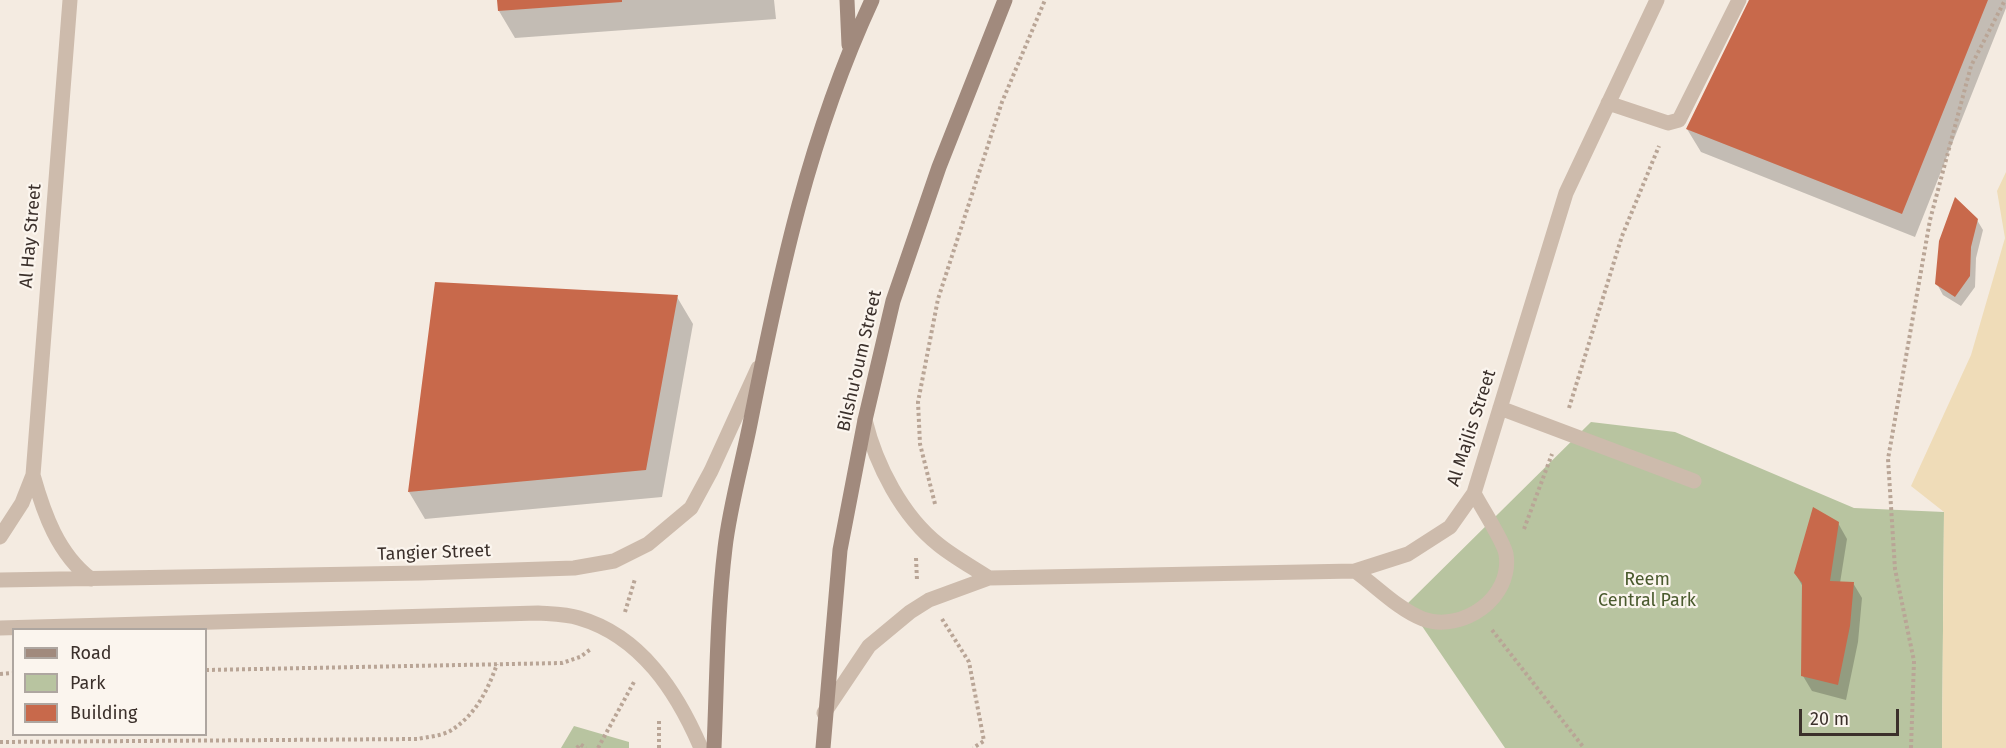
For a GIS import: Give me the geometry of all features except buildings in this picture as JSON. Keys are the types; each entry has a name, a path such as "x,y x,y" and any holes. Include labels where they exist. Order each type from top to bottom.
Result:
{"main road":[{"path":"847,0 849,48"},
{"path":"714,748 725,546 760,362 816,137 849,48 872,0"},
{"name":"Bilshu'oum Street","path":"823,748 824,713 840,550 865,420 893,301 939,167 1005,0"}],"street":[{"name":"Al Hay Street","path":"0,537 22,503 33,475 70,0"},
{"name":"Al Majlis Street","path":"824,713 869,646 910,612 929,600 989,578 1355,571 1408,554 1450,527 1474,493 1566,193 1657,0"},
{"path":"1608,103 1668,123 1679,120 1739,0"},
{"name":"Tangier Street","path":"0,580 562,568 614,561 648,544 690,508 711,471 760,362"},
{"path":"1500,408 1562,429 1694,481"},
{"path":"865,420 871,443 897,498 938,544 989,578"},
{"name":"Al Hay Street","path":"33,475 46,515 61,545 74,566 91,579"},
{"path":"1355,571 1408,611 1424,620 1465,620 1489,604 1504,578 1506,554 1474,493"},
{"path":"0,628 538,613 579,618 623,639 654,666 676,699 701,748"}],"path":[{"path":"935,507 920,444 918,402 938,299 1002,102 1045,0"},
{"path":"1911,748 1914,661 1895,569 1888,459 1930,220 1971,66 2005,0"},
{"path":"1506,554 1524,547 1521,536 1562,429 1622,236 1668,123"},
{"path":"916,553 918,587"},
{"path":"625,614 636,576"},
{"path":"937,611 969,662 984,741 973,748"},
{"path":"1478,611 1584,748"},
{"path":"207,670 562,663 580,657 596,646"},
{"path":"0,742 418,739 448,732 471,714 487,692 497,664"},
{"path":"598,748 639,673"},
{"path":"577,748 580,744 586,748"}],"green space":[{"name":"Reem Central Park","path":"1591,422 1675,432 1854,508 1944,512 1942,748 1505,748 1407,604"},
{"path":"574,726 629,742 629,748 561,748"}],"sand":[{"path":"2006,172 2006,748 1942,748 1944,512 1911,486 1971,355 2005,238 1997,191"}]}
